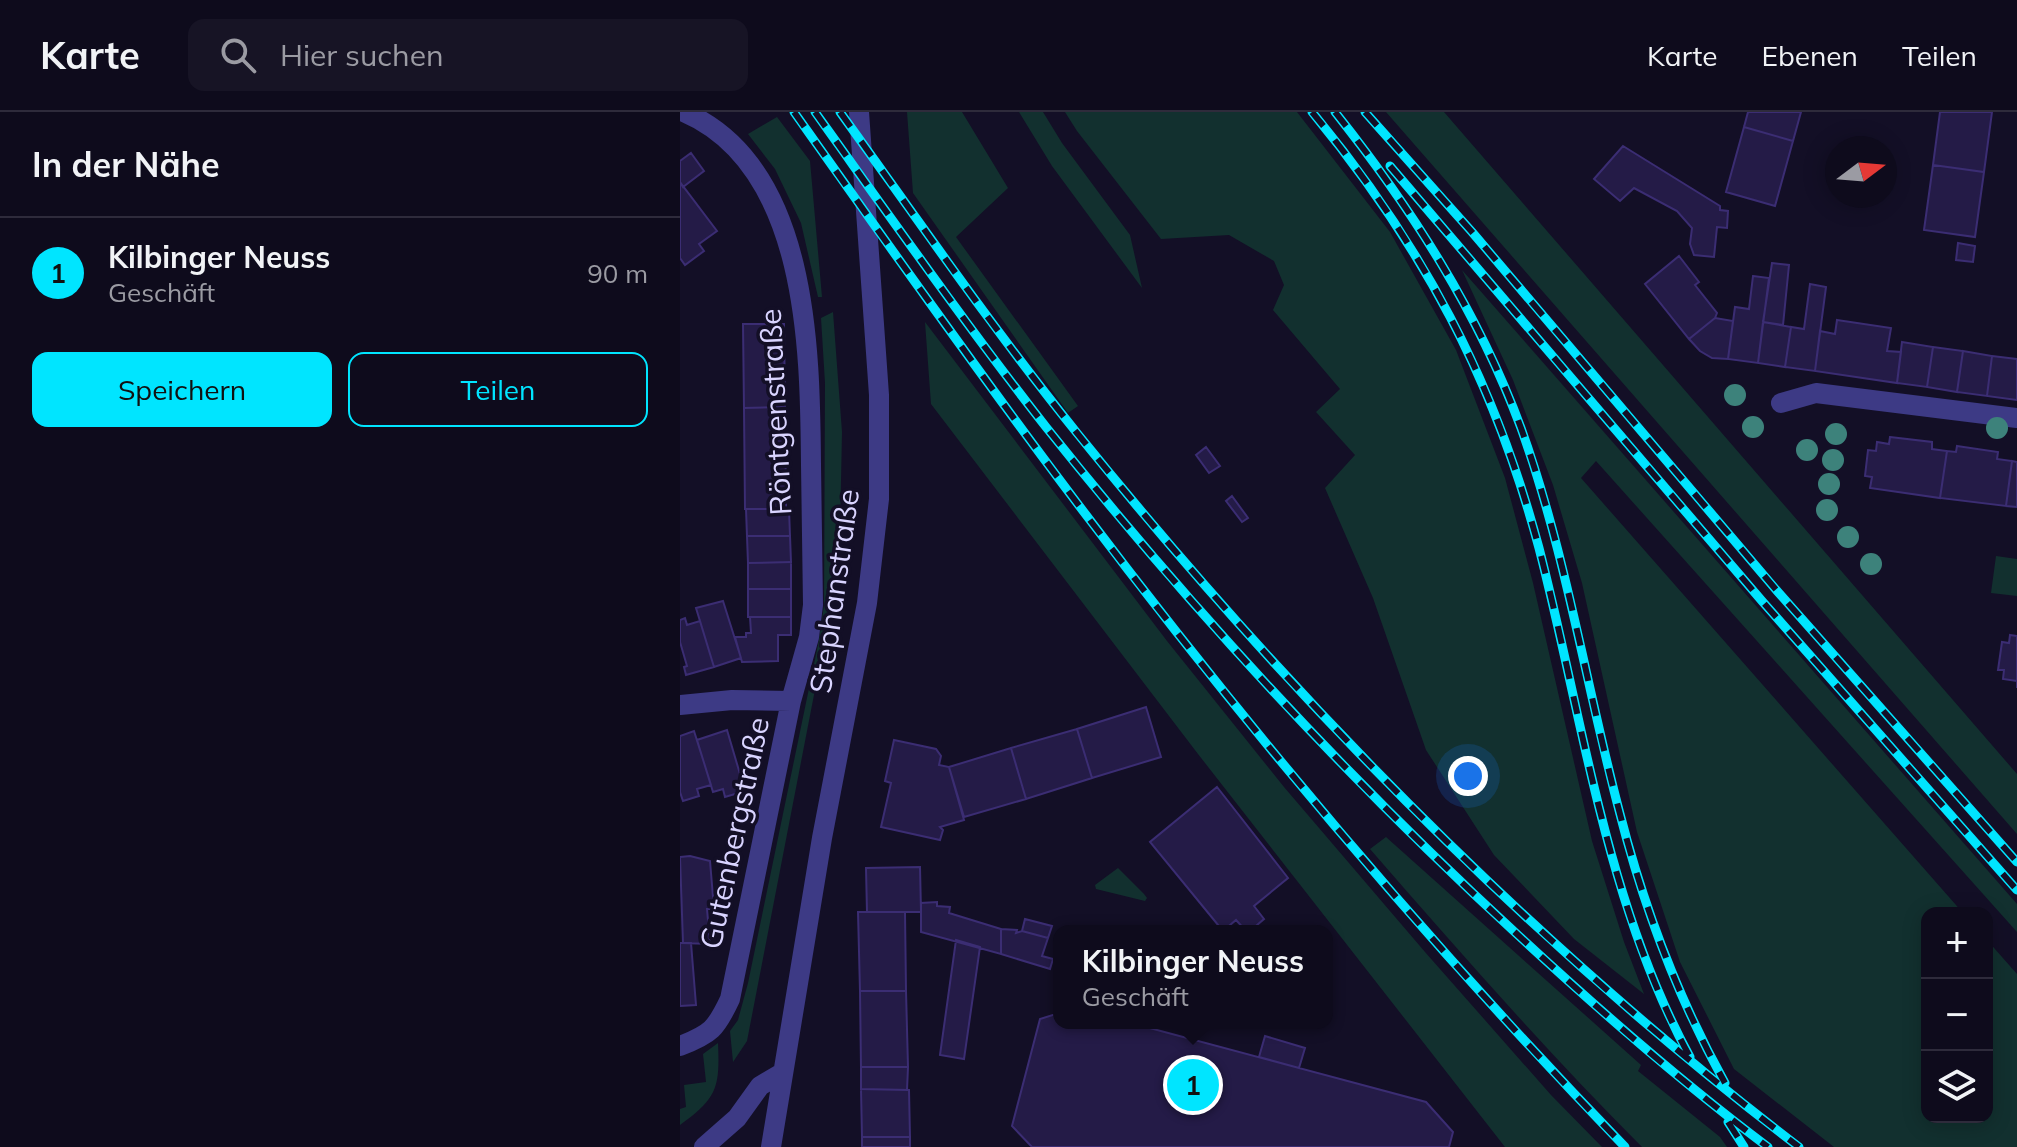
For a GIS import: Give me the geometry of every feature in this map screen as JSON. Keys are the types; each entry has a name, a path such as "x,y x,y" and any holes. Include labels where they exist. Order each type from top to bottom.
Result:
{"street":[{"name":"Röntgenstraße","path":"684,112 722,135 749,164 780,222 796,276 810,383 813,605 809,637 791,701"},
{"name":"Stephanstraße","path":"771,1147 822,838 867,603 879,499 879,395 859,112"},
{"path":"1781,403 1816,393 2017,418"},
{"path":"680,705 732,700 791,701"},
{"name":"Gutenbergstraße","path":"680,1046 702,1038 719,1024 730,999 791,701"},
{"path":"704,1147 737,1118 760,1086 782,1073"}],"green space":[{"path":"907,112 962,112 1008,188 956,237 1078,406 1068,413 913,193"},
{"path":"1019,112 1043,112 1130,235 1142,288 1052,166"},
{"path":"1065,112 1297,112 1390,232 1456,350 1505,478 1533,583 1592,841 1644,994 1574,939 1494,855 1426,750 1373,598 1325,488 1355,455 1316,412 1340,389 1273,310 1284,285 1274,261 1229,235 1161,239"},
{"path":"1386,112 1444,112 2017,774 2017,834"},
{"path":"777,117 810,161 822,297 818,297 801,223 775,169 748,134"},
{"path":"1462,270 2017,904 2017,932 1596,461 1581,478 1958,907 1921,907 1921,1123 1993,1123 1993,947 2017,974 2017,1147 1834,1147 1734,1069 1680,962 1637,832 1582,583 1553,485 1513,380"},
{"path":"833,312 842,432 840,530 831,607 747,1041 733,1062 730,1031 738,1020 748,983 824,605 825,383 821,318"},
{"path":"925,322 1167,641 1284,787 1551,1095 1602,1147 1505,1147 1198,754 931,404"},
{"path":"1996,556 2017,559 2017,596 1991,593"},
{"path":"1386,837 1641,1065 1638,1071 1720,1137 1727,1147 1642,1147 1537,1038 1370,849"},
{"path":"1118,868 1144,894 1147,898 1145,901 1096,889 1095,885"},
{"path":"718,1043 714,1091 702,1107 680,1125 680,1109 686,1107 684,1085 706,1082 703,1054"}],"building":[{"path":"1748,112 1801,112 1793,141 1744,127"},
{"path":"1940,112 1992,112 1984,172 1933,165"},
{"path":"1744,127 1793,141 1775,206 1726,192"},
{"path":"1623,146 1720,206 1720,210 1728,211 1727,228 1717,227 1714,257 1694,255 1690,244 1692,228 1677,211 1634,188 1620,201 1594,179"},
{"path":"691,153 704,171 683,187 680,182 680,161"},
{"path":"1933,165 1984,172 1975,237 1924,230"},
{"path":"680,182 717,231 699,244 704,251 685,265 680,258"},
{"path":"1958,243 1975,246 1973,262 1956,260"},
{"path":"1679,256 1699,282 1695,285 1717,313 1689,339 1645,284"},
{"path":"1772,263 1789,265 1783,325 1763,322"},
{"path":"1753,276 1769,278 1758,363 1728,359 1735,307 1749,309"},
{"path":"1810,284 1826,287 1815,371 1785,367 1791,327 1804,329"},
{"path":"1715,318 1733,321 1728,359 1712,358 1689,339"},
{"path":"1837,320 1891,328 1887,351 1901,352 1897,383 1815,371 1820,331 1835,334"},
{"path":"1763,322 1791,327 1785,367 1758,363"},
{"path":"743,324 784,324 785,407 744,408"},
{"path":"1902,342 1933,347 1927,387 1897,383"},
{"path":"1933,347 1963,351 1957,392 1927,387"},
{"path":"1963,351 1992,356 1987,396 1957,392"},
{"path":"1992,356 2017,359 2017,400 1987,396"},
{"path":"785,407 786,509 745,509 744,408"},
{"path":"1890,437 1932,442 1932,449 1947,451 1940,498 1870,488 1872,477 1865,476 1868,450 1876,451 1877,442 1889,444"},
{"path":"1957,446 1998,452 1997,459 2012,461 2006,506 1940,498 1947,451 1956,452"},
{"path":"1206,447 1220,466 1209,473 1196,455"},
{"path":"2012,461 2017,462 2017,507 2006,506"},
{"path":"1232,496 1248,518 1242,522 1226,501"},
{"path":"746,509 789,509 790,536 747,536"},
{"path":"747,536 790,536 791,562 748,563"},
{"path":"791,562 791,589 748,589 748,563"},
{"path":"748,589 791,589 791,617 748,617"},
{"path":"723,601 741,658 714,667 696,608"},
{"path":"750,617 791,617 791,635 778,635 778,661 742,662 735,637 746,637 746,633 751,633"},
{"path":"685,618 687,625 700,621 714,667 686,675 684,667 687,666 680,642 680,620"},
{"path":"2010,635 2017,636 2017,681 2003,679 2004,670 1998,670 2002,642 2009,643"},
{"path":"1146,707 1161,757 1092,778 1077,729"},
{"path":"1077,729 1092,778 1026,799 1011,748"},
{"path":"727,730 745,791 725,797 723,789 713,792 697,740"},
{"path":"694,731 711,785 697,789 699,796 683,801 680,792 680,736"},
{"path":"894,740 936,749 941,756 939,765 949,767 964,820 940,827 943,830 940,840 881,827 891,783 885,781"},
{"path":"1011,748 1026,799 964,817 949,767"},
{"path":"1217,787 1288,878 1254,906 1264,919 1257,925 1241,925 1236,920 1230,925 1218,925 1150,842"},
{"path":"680,857 710,861 714,909 707,909 710,944 683,943"},
{"path":"920,867 921,912 867,912 866,868"},
{"path":"937,902 937,906 950,907 949,913 1001,929 1001,954 921,932 921,903"},
{"path":"858,912 905,912 906,991 860,991"},
{"path":"1025,919 1052,926 1048,938 1022,931"},
{"path":"1001,929 1048,938 1042,956 1053,959 1050,969 1001,954"},
{"path":"956,940 980,947 964,1059 940,1055"},
{"path":"680,943 691,943 696,1005 680,1006"},
{"path":"860,991 906,991 908,1067 861,1067"},
{"path":"1053,1015 1053,1029 1153,1029 1426,1102 1453,1132 1449,1147 1032,1147 1012,1126 1040,1019"},
{"path":"1265,1036 1305,1048 1299,1068 1259,1057"},
{"path":"861,1067 908,1067 907,1090 861,1089"},
{"path":"861,1089 909,1090 910,1137 862,1137"},
{"path":"862,1137 910,1137 910,1147 862,1147"}],"railway":[{"path":"794,112 1033,444 1267,745 1478,990 1625,1147"},
{"path":"815,112 1046,427 1214,627 1332,754 1456,877 1641,1045 1768,1147"},
{"path":"840,112 986,314 1077,433 1158,531 1328,721 1417,812 1602,986 1799,1147"},
{"path":"1312,112 1352,162 1421,265 1477,372 1500,428 1539,548 1616,872 1661,997 1690,1057"},
{"path":"1335,112 1390,186 1441,263 1504,385 1551,523 1608,766 1640,884 1677,985 1725,1083"},
{"path":"1365,112 1472,232 1778,592 2017,862"},
{"path":"1390,166 1762,601 2017,890"},
{"path":"1728,1122 1744,1147"}],"place":[{"name":"Kilbinger Neuss","path":"1193,1085"}]}
